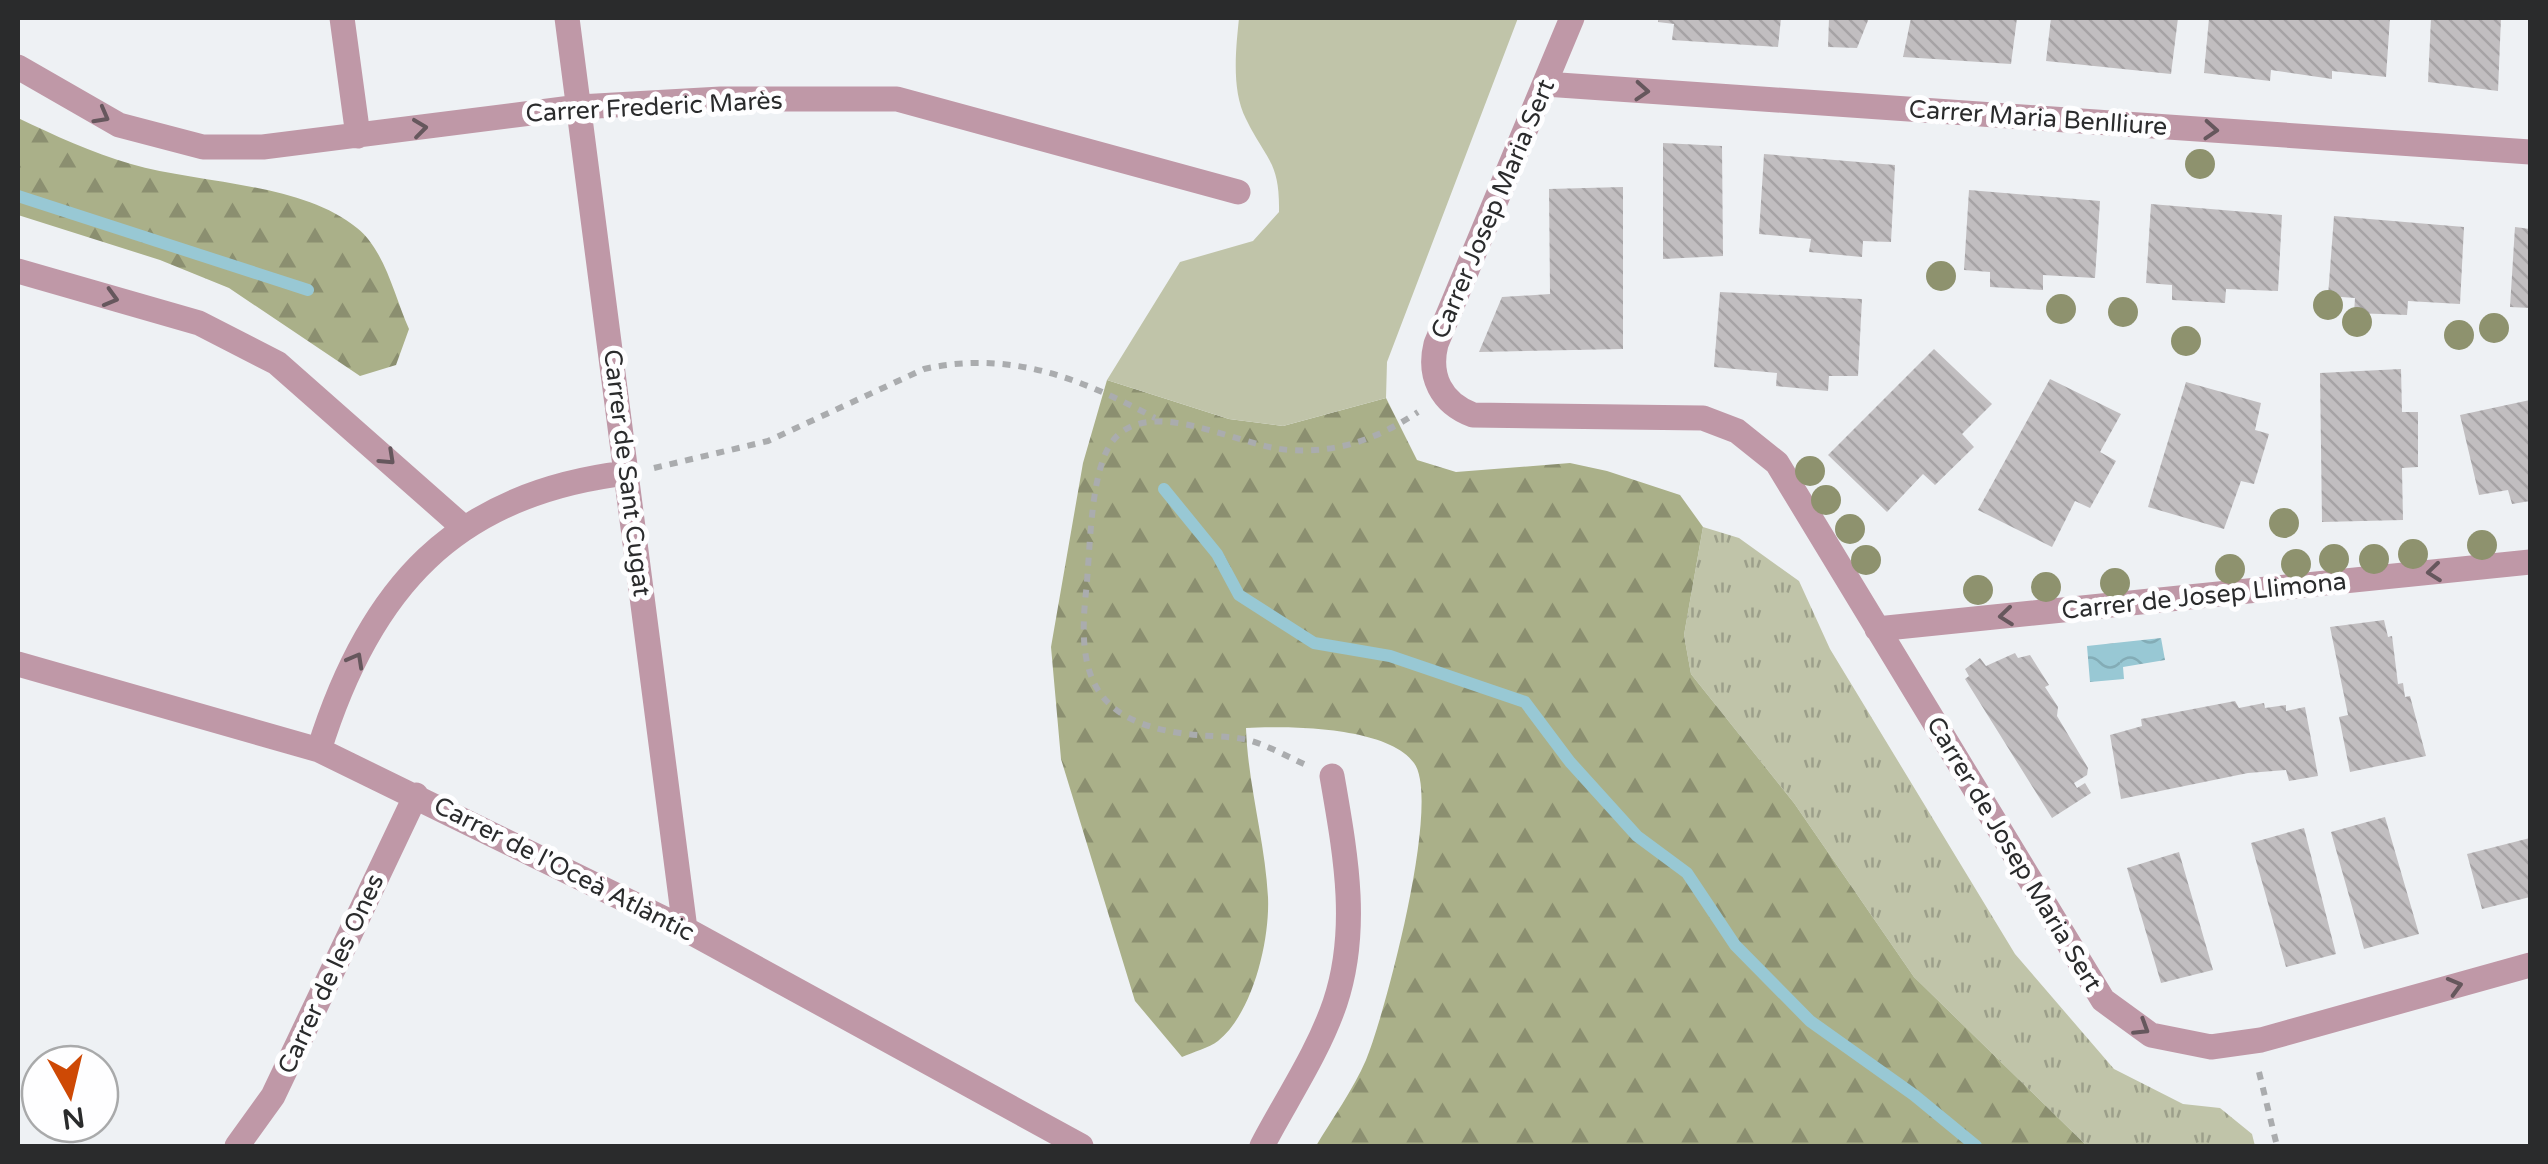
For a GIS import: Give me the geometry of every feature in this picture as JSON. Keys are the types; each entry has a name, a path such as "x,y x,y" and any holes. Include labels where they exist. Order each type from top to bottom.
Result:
{"street":[{"path":"342,18 358,136"},
{"name":"Carrer de Sant Cugat","path":"567,18 685,930"},
{"name":"Carrer Josep Maria Sert","path":"1444,395 1432,368 1436,344 1572,18"},
{"name":"Carrer Frederic Marès","path":"18,68 119,126 162,140 203,147 263,147 580,107 721,99 897,99 1238,192"},
{"name":"Carrer Maria Benlliure","path":"1545,84 2530,152"},
{"path":"18,272 199,323 277,364 462,527"},
{"path":"1444,395 1474,415 1703,418 1736,431 1776,463 1877,629"},
{"path":"319,750 336,698 396,589 462,527 540,489 627,473"},
{"name":"Carrer de Josep Llimona","path":"1877,629 2530,562"},
{"name":"Carrer de Josep Maria Sert","path":"1877,629 2102,1000 2150,1036 2211,1047 2261,1040 2530,965"},
{"name":"Carrer de l'Oceà Atlàntic","path":"18,664 319,750 685,930 1081,1146"},
{"path":"1262,1146 1324,1030 1341,983 1350,928 1349,902 1332,776"},
{"name":"Carrer de les Ones","path":"236,1146 273,1096 416,795"}],"path":[{"path":"627,473 768,441 924,368 949,363 1010,362 1040,368 1077,380 1156,419 1264,448 1322,450 1372,440 1444,395"},
{"path":"1409,399 1424,421"},
{"path":"1156,419 1125,429 1104,454 1099,473 1081,640 1092,686 1116,711 1156,729 1249,740 1332,776"},
{"path":"2261,1040 2258,1077 2277,1146"},
{"path":"2241,1077 2258,1077"}],"green space":[{"path":"1239,18 1518,18 1387,362 1386,398 1283,426 1229,419 1107,380 1180,262 1253,241 1279,212 1274,171 1246,119 1238,95"},
{"path":"18,118 131,164 308,201 357,228 375,249 409,329 396,365 360,376 229,288 160,260 18,215"},
{"path":"1107,380 1229,419 1283,426 1386,398 1417,460 1456,472 1570,463 1680,495 1703,527 1684,635 1691,674 1794,803 1914,977 2087,1146 1316,1146 1355,1082 1375,1036 1408,908 1421,819 1421,785 1414,763 1382,742 1335,731 1246,728 1264,855 1266,934 1257,975 1241,1013 1214,1043 1182,1057 1135,1001 1061,759 1051,647 1083,463"},
{"path":"1703,527 1739,538 1799,581 1830,649 2015,954 2114,1069 2183,1104 2220,1108 2252,1134 2255,1146 2087,1146 1914,977 1794,803 1691,674 1684,635"}],"water":[{"path":"2161,638 2165,660 2123,667 2124,679 2090,682 2087,646"}],"building":[{"path":"1658,18 1781,18 1778,47 1672,40 1674,24 1658,22"},
{"path":"1829,18 1869,18 1857,48 1828,47"},
{"path":"1911,18 2017,18 2011,64 1903,57"},
{"path":"2051,18 2178,18 2171,74 2046,61"},
{"path":"2209,18 2390,18 2386,77 2332,71 2332,79 2271,70 2270,81 2204,73"},
{"path":"2431,18 2501,18 2498,91 2428,82"},
{"path":"1663,143 1722,146 1723,256 1663,259"},
{"path":"1764,154 1895,165 1891,242 1863,241 1862,257 1809,252 1811,239 1759,234"},
{"path":"1623,187 1623,349 1479,352 1502,297 1550,294 1549,189"},
{"path":"1969,190 2100,201 2095,278 2043,275 2043,290 1990,287 1990,272 1964,270"},
{"path":"2151,204 2282,215 2278,291 2226,289 2225,303 2172,300 2172,285 2146,283"},
{"path":"2334,216 2464,227 2460,304 2408,301 2407,315 2354,313 2355,298 2328,296"},
{"path":"2515,227 2530,229 2530,308 2510,307"},
{"path":"1720,292 1862,299 1858,376 1829,376 1828,391 1776,386 1777,373 1714,367"},
{"path":"1934,349 1992,404 1962,434 1974,447 1935,485 1923,474 1887,512 1828,455"},
{"path":"2401,369 2402,412 2418,412 2418,467 2402,468 2403,520 2322,522 2320,373"},
{"path":"2050,379 2121,414 2100,452 2116,461 2090,508 2075,501 2052,547 1978,510"},
{"path":"2186,382 2261,403 2255,430 2269,434 2254,484 2241,481 2224,529 2148,507"},
{"path":"2530,400 2530,501 2512,504 2508,490 2479,495 2460,415"},
{"path":"2384,620 2388,637 2392,636 2398,684 2403,683 2405,697 2410,696 2426,756 2350,772 2339,717 2348,715 2330,627"},
{"path":"2015,653 2018,658 2030,655 2049,685 2045,687 2058,707 2057,716 2088,768 2087,775 2074,783 2077,788 2085,783 2091,793 2052,818 1965,679 1969,676 1965,669 1980,658 1986,666"},
{"path":"2235,701 2239,708 2264,703 2265,708 2286,705 2286,711 2305,707 2318,776 2289,781 2286,770 2248,773 2121,799 2110,735 2142,726 2141,719"},
{"path":"2385,817 2419,934 2364,949 2331,832"},
{"path":"2304,828 2336,954 2286,967 2251,843"},
{"path":"2530,838 2530,897 2482,909 2467,854"},
{"path":"2179,852 2213,970 2161,983 2127,868"}],"waterway":[{"path":"18,196 308,290"},
{"path":"1164,489 1217,554 1239,595 1314,643 1390,656 1525,702 1570,762 1637,836 1687,873 1735,945 1810,1021 1914,1095 1976,1146"}]}
